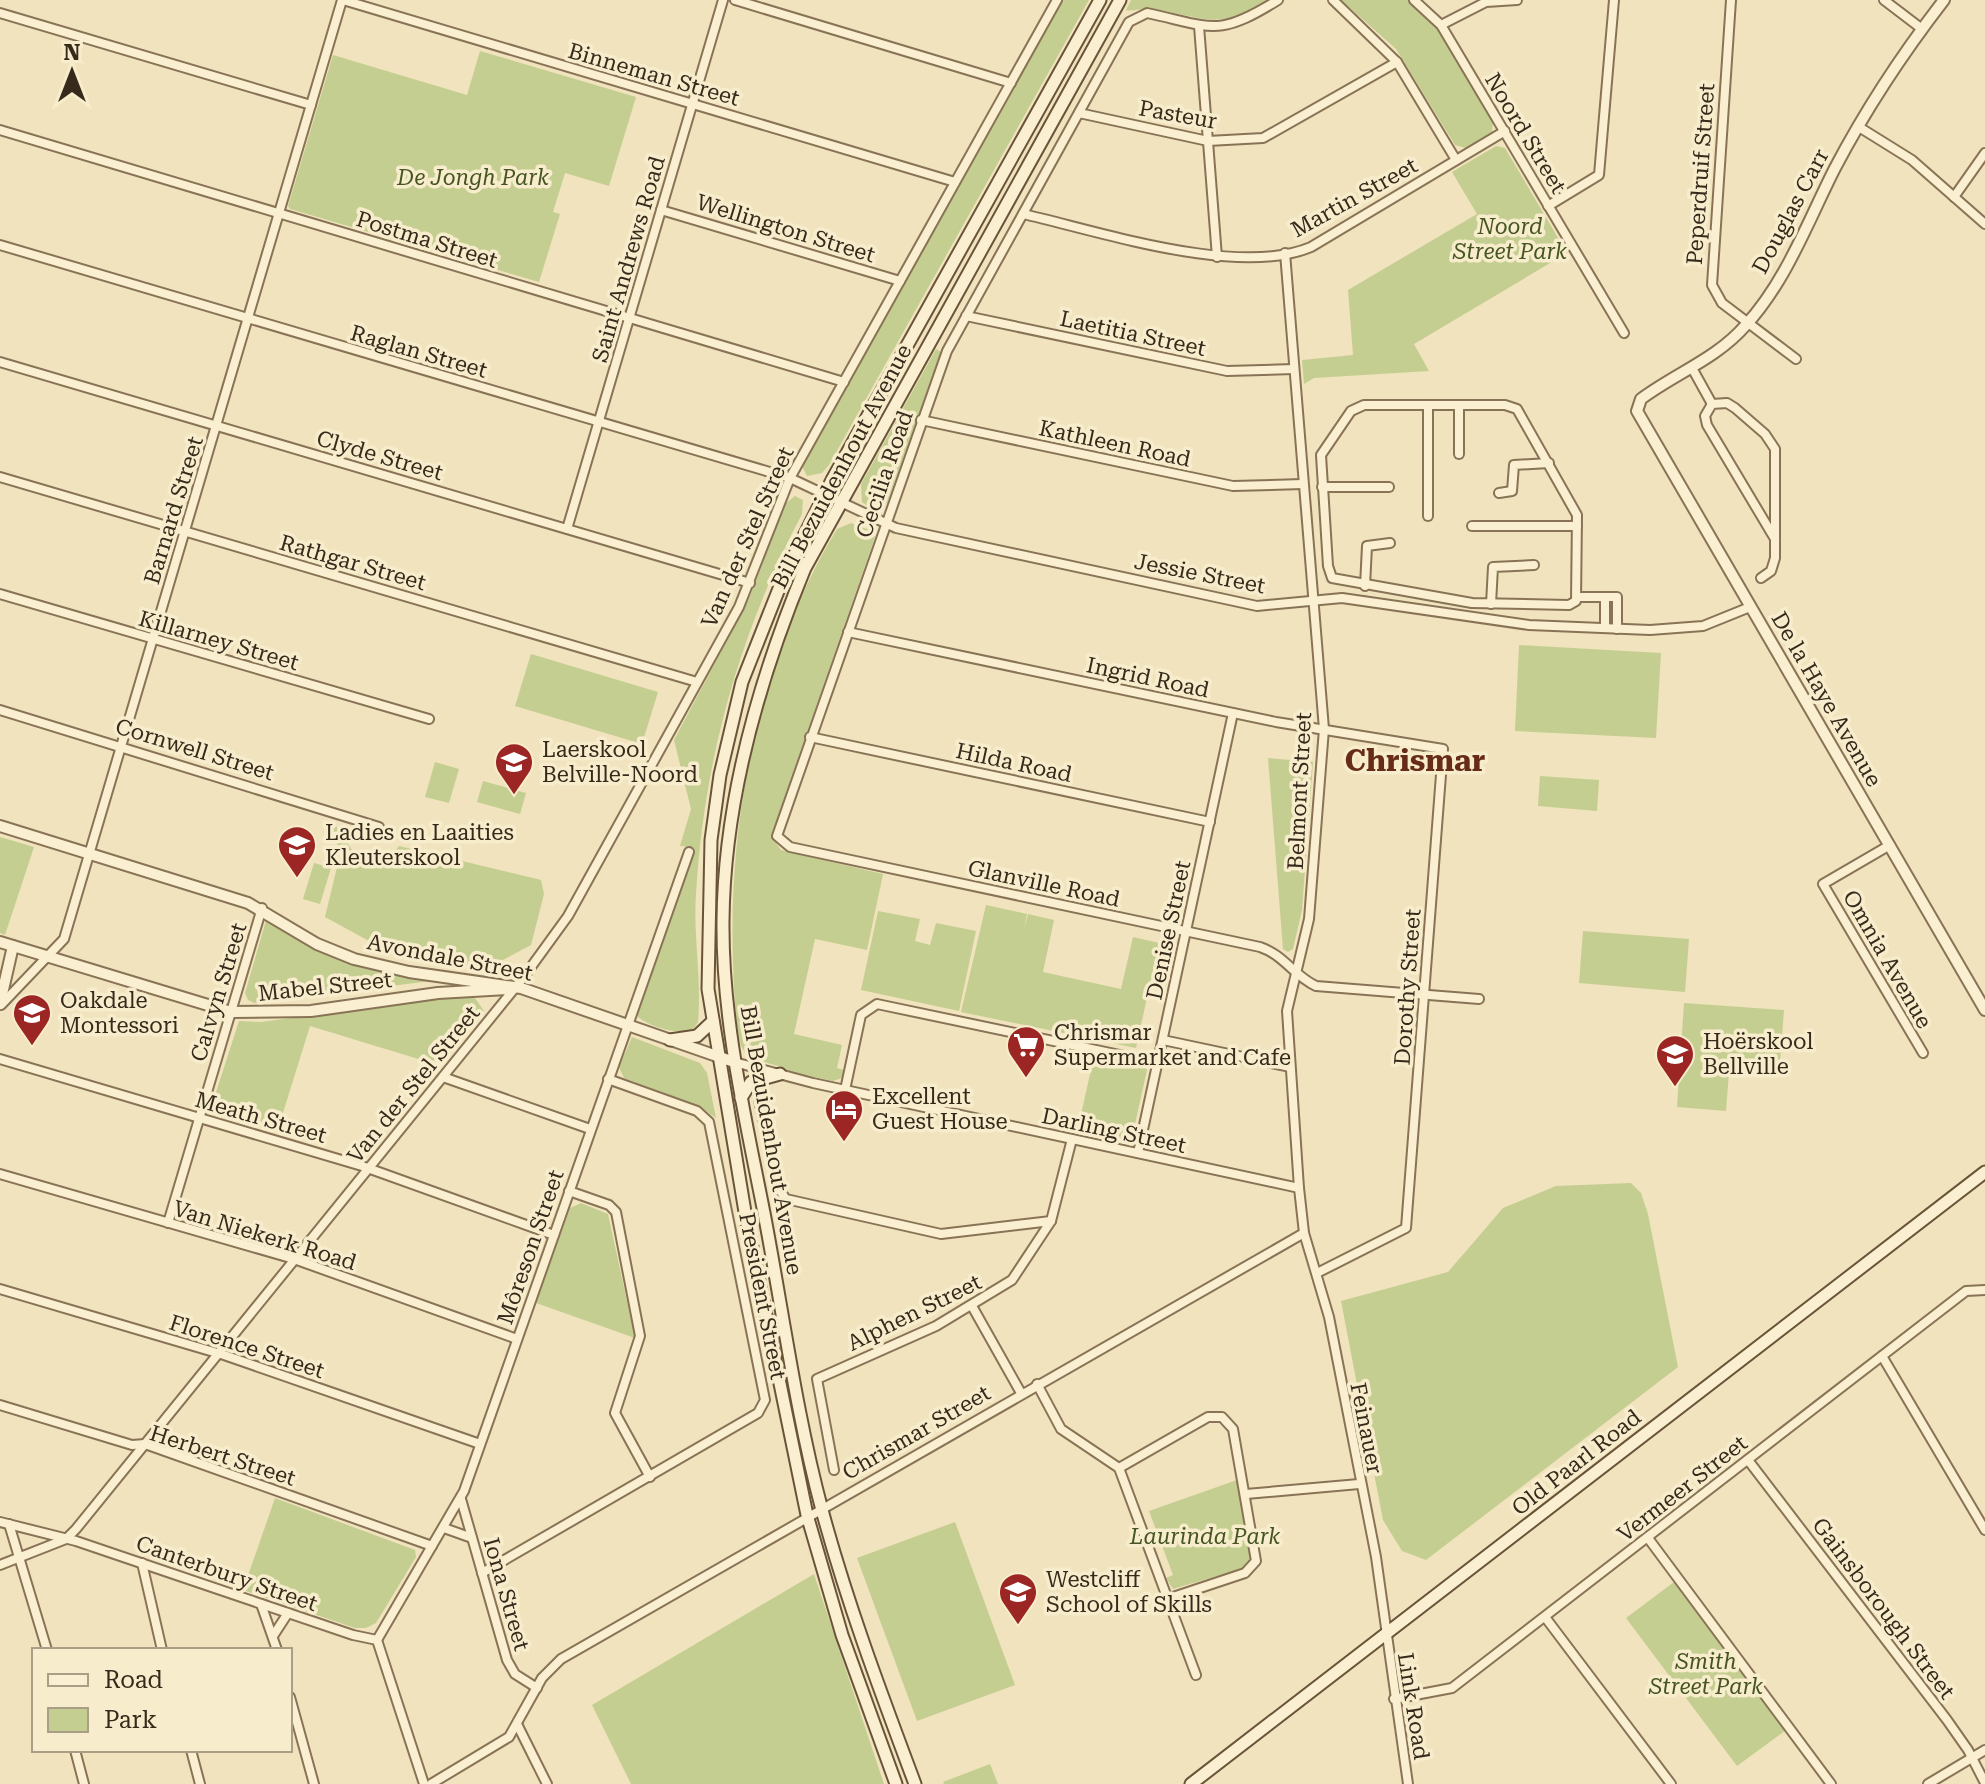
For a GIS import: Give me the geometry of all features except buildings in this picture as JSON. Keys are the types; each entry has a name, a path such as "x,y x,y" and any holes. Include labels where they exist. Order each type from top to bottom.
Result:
{"main road":[{"name":"Bill Bezuidenhout Avenue","path":"896,1784 842,1635 807,1515 717,1056 707,916 711,840 720,775 742,682 770,608 825,494 1100,0"},
{"name":"Bill Bezuidenhout Avenue","path":"915,1784 861,1641 821,1507 734,1062 725,990 723,920 738,778 773,646 805,568 1120,0"},
{"path":"670,1040 697,1036 713,1021"},
{"path":"741,1098 751,1082 780,1074"},
{"name":"Old Paarl Road","path":"1191,1784 1985,1172"}],"street":[{"name":"Binneman Street","path":"342,0 955,182"},
{"name":"Barnard Street","path":"0,1005 50,957 64,939 342,0"},
{"name":"Saint Andrews Road","path":"567,529 723,0"},
{"path":"735,0 1011,83"},
{"name":"Van der Stel Street","path":"0,1565 66,1539 516,988 568,916 750,583 790,478 1057,0"},
{"path":"1217,257 1199,26 1237,24 1278,0"},
{"path":"1333,0 1397,62 1456,160"},
{"name":"Noord Street","path":"1414,0 1441,25 1624,333"},
{"path":"1441,25 1486,2 1517,0"},
{"path":"1548,206 1599,175 1614,0"},
{"name":"Peperdruif Street","path":"1731,0 1711,280 1718,299 1796,359"},
{"path":"1884,0 1922,29"},
{"name":"Douglas Carr","path":"1637,407 1645,396 1722,348 1748,323 1793,253 1859,127 1944,0"},
{"path":"0,13 311,105"},
{"name":"Cecilia Road","path":"779,840 778,827 947,351 1129,22 1137,15 1151,14 1199,26"},
{"name":"Pasteur","path":"1079,113 1208,141 1271,135 1397,62"},
{"path":"1859,127 1912,160 1985,224"},
{"name":"Postma Street","path":"0,130 844,382"},
{"name":"Martin Street","path":"1023,214 1217,257 1285,253 1311,247 1505,131"},
{"path":"1954,197 1985,153"},
{"name":"Wellington Street","path":"661,210 900,281"},
{"name":"Raglan Street","path":"0,245 790,478 840,501"},
{"name":"Belmont Street","path":"1285,253 1324,729 1309,919 1287,1011 1304,1233"},
{"name":"Laetitia Street","path":"966,316 1227,371 1294,369"},
{"name":"Clyde Street","path":"0,362 750,583"},
{"path":"1692,368 1712,404"},
{"path":"1712,404 1727,403 1772,441 1776,462 1774,566 1761,578"},
{"path":"1712,404 1705,416 1707,425 1775,539"},
{"path":"1364,405 1428,405 1514,406 1573,504 1577,526 1577,597 1569,605 1491,604 1336,581 1329,574 1321,455 1354,409 1364,405"},
{"path":"1428,405 1428,516"},
{"path":"1459,405 1459,454"},
{"name":"De la Haye Avenue","path":"1637,407 1639,418 1985,1010"},
{"name":"Kathleen Road","path":"921,420 1233,486 1303,484"},
{"path":"1499,493 1512,491 1512,470 1516,464 1549,463"},
{"name":"Rathgar Street","path":"0,477 697,682"},
{"path":"1322,487 1389,487"},
{"name":"Jessie Street","path":"840,501 885,524 1250,605 1342,598 1529,625 1678,630 1718,622 1750,607"},
{"path":"1472,526 1577,526"},
{"path":"1365,586 1367,546 1390,543"},
{"path":"1491,604 1493,567 1534,565"},
{"name":"Killarney Street","path":"0,594 429,719"},
{"path":"1577,597 1617,597 1617,629"},
{"path":"1605,597 1605,628"},
{"path":"1605,615 1617,615"},
{"name":"Ingrid Road","path":"848,632 1233,713 1443,749"},
{"name":"Cornwell Street","path":"0,710 379,827"},
{"name":"Denise Street","path":"1138,1153 1233,713"},
{"name":"Hilda Road","path":"810,737 1210,822"},
{"name":"Dorothy Street","path":"1317,1273 1406,1228 1443,749"},
{"name":"Avondale Street","path":"0,826 262,908 317,944 354,959 409,972 516,988 734,1062"},
{"name":"Glanville Road","path":"779,840 790,847 1260,947 1283,958 1304,981 1324,988 1479,999"},
{"name":"Omnia Avenue","path":"1890,845 1823,884 1923,1053"},
{"name":"Môreson Street","path":"377,1640 461,1499 689,852"},
{"name":"Calvyn Street","path":"168,1223 262,908"},
{"name":"Mabel Street","path":"0,942 231,1012 311,1011 438,993 516,988"},
{"path":"0,1005 13,946"},
{"path":"845,1090 861,1015 877,1004 1158,1063"},
{"path":"1163,1040 1290,1067"},
{"name":"Meath Street","path":"0,1059 368,1169 554,1235"},
{"name":"Darling Street","path":"734,1062 845,1090 1299,1188"},
{"path":"443,1077 590,1129"},
{"name":"President Street","path":"482,1573 758,1413 764,1394 709,1122 693,1109 608,1079"},
{"path":"759,1100 778,1188 786,1199 941,1234 1051,1221"},
{"name":"Alphen Street","path":"834,1470 816,1386 819,1377 936,1326 1012,1280 1051,1221 1072,1139"},
{"name":"Van Niekerk Road","path":"0,1174 294,1259 517,1339"},
{"path":"569,1191 609,1205 616,1212 640,1336 615,1413 650,1477"},
{"name":"Chrismar Street","path":"537,1688 550,1668 807,1515 1304,1233"},
{"name":"Feinauer","path":"1304,1233 1329,1317 1359,1484 1378,1567 1386,1633"},
{"name":"Florence Street","path":"0,1289 217,1353 480,1444"},
{"name":"Vermeer Street","path":"1394,1699 1450,1690 1966,1291 1985,1290"},
{"path":"972,1306 1021,1393"},
{"path":"1882,1356 1985,1530"},
{"path":"1037,1384 1061,1429 1119,1468 1196,1675"},
{"name":"Herbert Street","path":"0,1405 132,1445 145,1444 432,1546"},
{"path":"1119,1468 1208,1417 1217,1415 1226,1419 1233,1429 1257,1553 1252,1568 1167,1599"},
{"name":"Gainsborough Street","path":"1748,1460 1947,1720 1985,1783"},
{"path":"1246,1494 1359,1484"},
{"name":"Iona Street","path":"461,1499 509,1664 517,1676 537,1688"},
{"path":"5,1523 21,1558 46,1648"},
{"name":"Canterbury Street","path":"5,1523 66,1539 353,1635 377,1640"},
{"path":"444,1528 472,1538"},
{"path":"1648,1538 1831,1784"},
{"path":"142,1563 162,1648"},
{"path":"261,1604 276,1648"},
{"path":"273,1636 277,1609"},
{"path":"273,1636 288,1613"},
{"path":"1545,1617 1671,1784"},
{"name":"Link Road","path":"1386,1633 1408,1784"},
{"path":"377,1640 424,1784"},
{"path":"431,1784 505,1741 518,1726 537,1688"},
{"path":"292,1704 314,1784"},
{"path":"518,1726 547,1784"},
{"path":"1928,1784 1985,1750"},
{"path":"76,1752 84,1784"},
{"path":"192,1752 200,1784"}],"green space":[{"path":"1063,0 1089,0 829,465 822,473 807,476 802,466"},
{"path":"1131,0 1269,0 1235,16 1210,20 1150,9 1126,10"},
{"path":"1341,0 1409,0 1440,32 1493,122 1492,132 1466,148 1455,145 1396,49"},
{"name":"De Jongh Park","path":"480,51 636,97 609,186 565,173 553,212 560,214 539,282 290,209 288,206 333,55 467,95"},
{"name":"Noord Street Park","path":"1496,146 1505,148 1567,253 1414,344 1429,371 1314,378 1304,384 1302,360 1353,355 1348,290 1477,214 1452,172"},
{"path":"936,349 941,352 887,503 869,507 862,502 861,484"},
{"path":"795,496 803,500 802,514 760,605 728,698 716,746 700,844 696,894 698,1022 692,1031 663,1029 637,1016 695,852 692,847 680,846 691,809 674,740 748,601 786,503"},
{"path":"851,523 872,531 875,537 771,836 781,850 883,874 867,950 815,939 794,1034 842,1045 837,1068 844,1070 842,1078 833,1081 782,1070 782,1067 746,1054 741,1046 734,993 733,906 743,793 769,683 810,578 837,529"},
{"path":"1519,645 1661,653 1656,738 1515,731"},
{"path":"531,654 658,692 642,744 515,706"},
{"path":"1268,758 1313,762 1302,910 1293,949 1288,952 1283,949"},
{"path":"435,762 459,769 449,803 425,797"},
{"path":"1540,776 1599,780 1597,811 1538,806"},
{"path":"483,781 526,793 520,814 477,802"},
{"path":"336,826 354,853 347,859 389,858 399,846 541,880 544,894 531,945 486,969 369,941 325,917 339,859 346,858 329,831"},
{"path":"0,837 34,847 5,935 0,933"},
{"path":"314,863 331,868 320,904 303,899"},
{"path":"986,905 1027,914 1024,930 1028,914 1054,920 1043,972 1121,989 1133,937 1159,943 1136,1048 961,1012"},
{"path":"878,911 920,919 915,941 930,945 936,923 976,931 959,1011 861,990"},
{"path":"267,917 320,948 431,981 254,1003 248,1000 245,993"},
{"path":"1583,931 1689,939 1685,992 1579,983"},
{"path":"438,998 475,998 484,1011 445,1060 425,1061 310,1026 277,1132 210,1111 239,1021 261,1022"},
{"path":"1684,1003 1784,1010 1780,1062 1730,1059 1726,1111 1677,1107"},
{"path":"632,1037 700,1063 707,1073 716,1118 699,1106 624,1078 619,1067"},
{"path":"1105,1056 1145,1065 1147,1070 1131,1142 1086,1133 1080,1119 1092,1065 1096,1058"},
{"path":"1631,1183 1641,1193 1648,1214 1678,1367 1426,1560 1402,1551 1383,1520 1341,1301 1448,1272 1503,1208 1556,1186"},
{"path":"581,1203 608,1214 635,1338 536,1303 570,1208"},
{"name":"Laurinda Park","path":"1237,1480 1251,1562 1244,1568 1173,1589 1166,1578 1173,1575 1149,1511"},
{"path":"275,1498 415,1550 416,1557 376,1623 366,1628 355,1628 243,1590"},
{"path":"955,1522 1015,1685 917,1721 857,1558"},
{"path":"814,1574 884,1784 631,1784 592,1705"},
{"name":"Smith Street Park","path":"1674,1582 1786,1730 1737,1766 1626,1618"},
{"path":"990,1764 998,1784 943,1782"}],"place":[{"name":"Laerskool Belville-Noord","path":"514,796"},
{"name":"Ladies en Laaities Kleuterskool","path":"297,879"},
{"name":"Oakdale Montessori","path":"32,1047"},
{"name":"Chrismar Supermarket and Cafe","path":"1026,1079"},
{"name":"Hoërskool Bellville","path":"1675,1088"},
{"name":"Excellent Guest House","path":"844,1143"},
{"name":"Westcliff School of Skills","path":"1018,1626"}],"district":[{"name":"Chrismar","path":"1415,761"}]}
